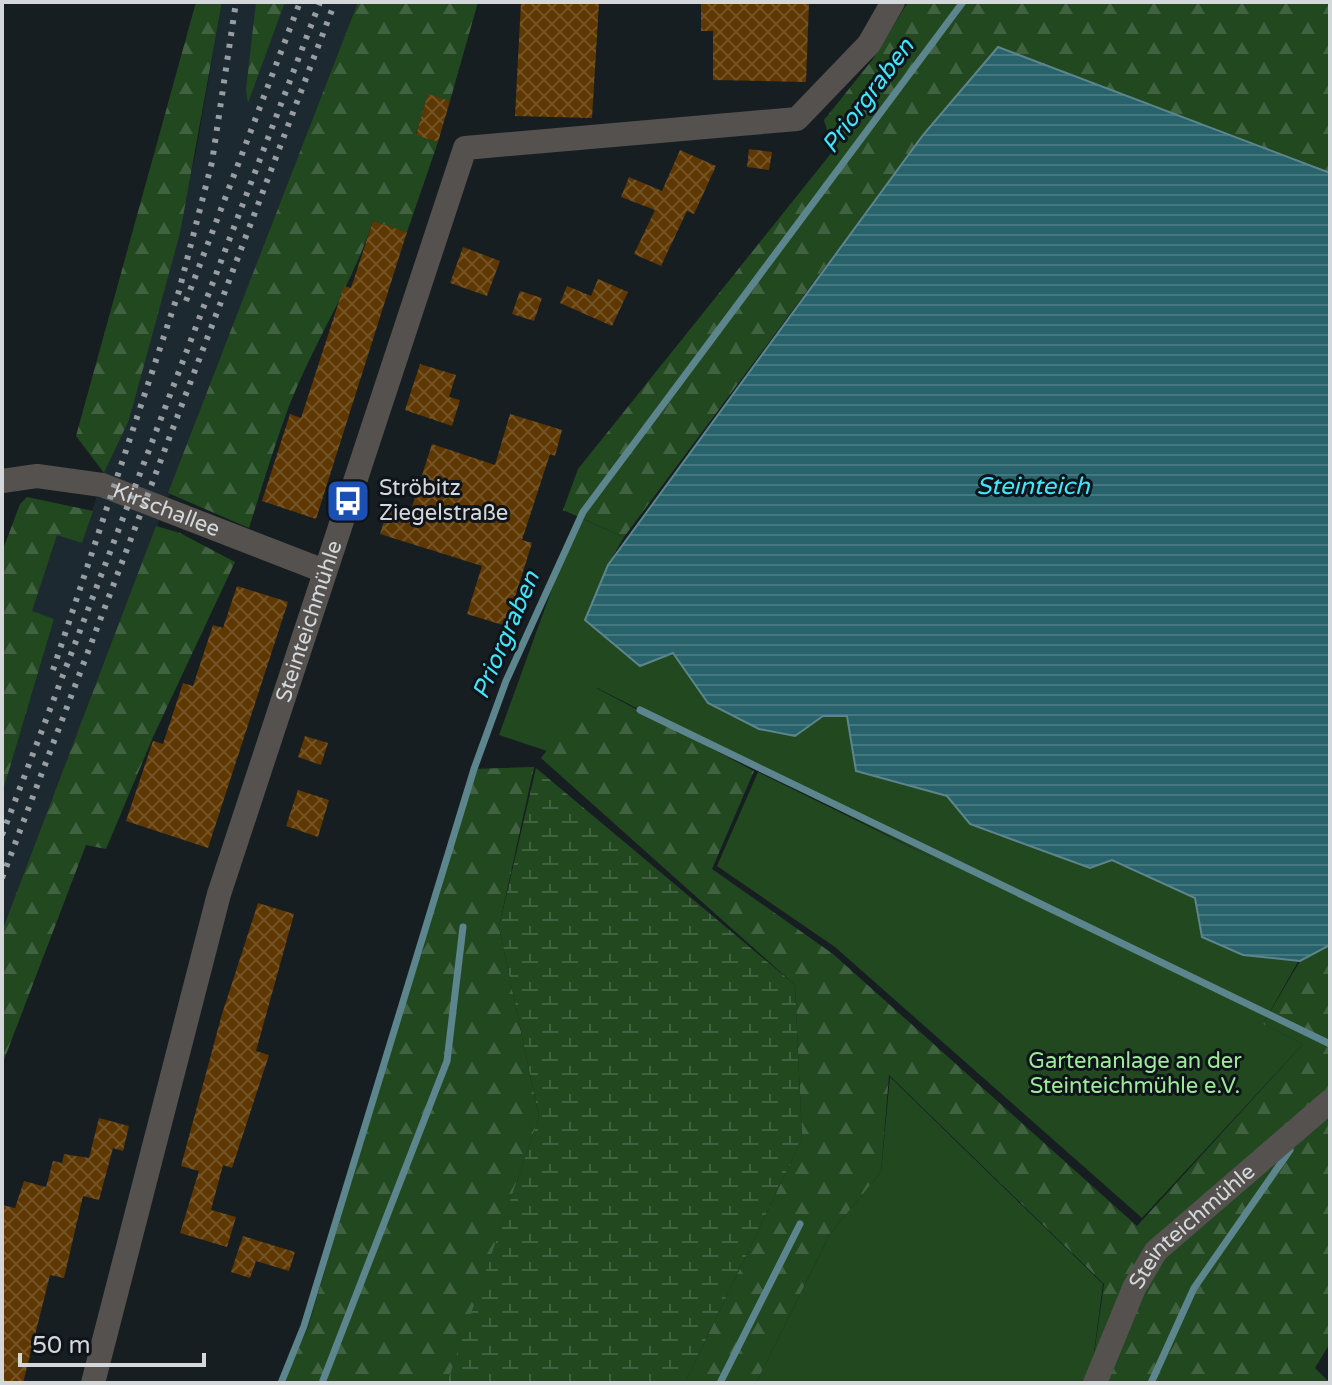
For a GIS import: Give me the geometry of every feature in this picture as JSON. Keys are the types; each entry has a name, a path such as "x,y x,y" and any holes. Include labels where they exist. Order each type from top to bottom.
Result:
{"street":[{"name":"Steinteichmühle","path":"93,1383 219,894 465,148 797,119 869,44 893,2"},
{"name":"Kirschallee","path":"2,481 37,476 102,485 324,571"},
{"name":"Steinteichmühle","path":"1095,1383 1134,1288 1156,1251 1330,1101"}],"shaded area":[{"path":"222,2 256,2 248,101 285,2 358,2 2,931 2,794 54,619 31,612 57,534 82,543 104,473 129,420 196,152"}],"green space":[{"path":"196,2 222,2 180,233 129,420 104,473 76,436"},
{"path":"256,2 285,2 248,103 246,90"},
{"path":"358,2 478,2 450,101 428,95 416,134 438,142 407,232 373,221 355,268 289,406 249,528 168,493"},
{"path":"908,2 1326,2 1330,5 1330,173 998,47 923,135 624,537 563,510 578,469 833,151 824,120 873,59"},
{"path":"27,497 93,511 82,543 57,535 32,611 54,619 2,794 2,552 20,504"},
{"name":"Gartenanlage an der Steinteichmühle e.V.","path":"578,517 624,537 608,565 674,650 795,736 823,716 847,716 948,796 971,824 1112,860 1196,899 1299,960 1263,1024 1303,1044 1142,1218 835,947 717,866 758,772 949,866 597,688 547,751 499,735"},
{"path":"156,526 180,533 235,562 153,737 106,849 86,845 2,1065 2,931"},
{"path":"596,688 754,771 712,869 833,954 1137,1226 1303,1044 1263,1024 1300,961 1330,945 1330,1343 1315,1368 1330,1383 1090,1383 1104,1284 889,1075 881,1172 830,1234 756,1383 685,1383 802,1139 795,985 541,758"},
{"path":"534,767 499,927 539,1117 448,1382 283,1383 308,1327 474,769"},
{"path":"536,768 795,985 802,1139 685,1383 447,1383 539,1117 499,927"},
{"path":"890,1077 1103,1284 1090,1383 756,1383 830,1234 881,1172"}],"water":[{"name":"Steinteich","path":"998,47 1330,173 1330,945 1300,961 1243,955 1202,937 1195,898 1112,860 1090,868 970,824 947,796 856,771 847,716 823,716 795,736 759,729 708,703 673,653 640,666 585,620 608,565 923,135"}],"building":[{"path":"521,2 599,2 592,118 515,116"},
{"path":"701,2 809,2 806,82 713,80 713,31 701,31"},
{"path":"428,94 450,101 438,142 416,135"},
{"path":"749,149 772,152 769,170 747,167"},
{"path":"680,150 716,166 694,214 687,211 661,266 634,254 655,210 621,197 629,177 662,191"},
{"path":"373,221 407,232 316,519 262,501 290,414 301,418 344,286 351,288"},
{"path":"463,247 500,261 487,296 450,283"},
{"path":"598,279 628,292 612,326 560,303 567,286 591,296"},
{"path":"520,291 542,298 534,321 512,314"},
{"path":"420,364 456,375 449,397 460,400 452,426 405,410"},
{"path":"510,414 562,430 555,456 550,454 522,540 532,543 506,626 467,614 482,566 380,534 388,509 409,516 432,444 495,465"},
{"path":"237,586 288,602 208,848 126,821 153,741 163,744 183,683 193,686 213,625 223,628"},
{"path":"305,736 328,743 321,765 298,757"},
{"path":"298,790 329,800 318,837 286,826"},
{"path":"258,903 294,914 256,1051 269,1055 232,1168 223,1165 211,1210 236,1217 227,1247 180,1233 199,1171 181,1166 222,1014"},
{"path":"99,1118 129,1126 123,1151 113,1148 99,1200 83,1196 64,1278 50,1275 23,1383 2,1383 2,1205 15,1208 24,1181 46,1187 53,1161 62,1163 64,1154 89,1158"},
{"path":"243,1236 295,1252 289,1271 256,1261 250,1278 231,1272"}],"waterway":[{"name":"Priorgraben","path":"281,1383 304,1326 474,769 506,681 583,512 963,2"},
{"path":"640,710 1330,1044"},
{"path":"322,1383 447,1061 463,927"},
{"path":"1151,1383 1194,1288 1290,1150"},
{"path":"720,1383 800,1224"}],"railway":[{"path":"53,670 179,291 212,162 236,2"},
{"path":"186,301 300,2"},
{"path":"2,835 320,2"},
{"path":"2,878 335,2"}],"place":[{"name":"Ströbitz Ziegelstraße","path":"348,501"}]}
